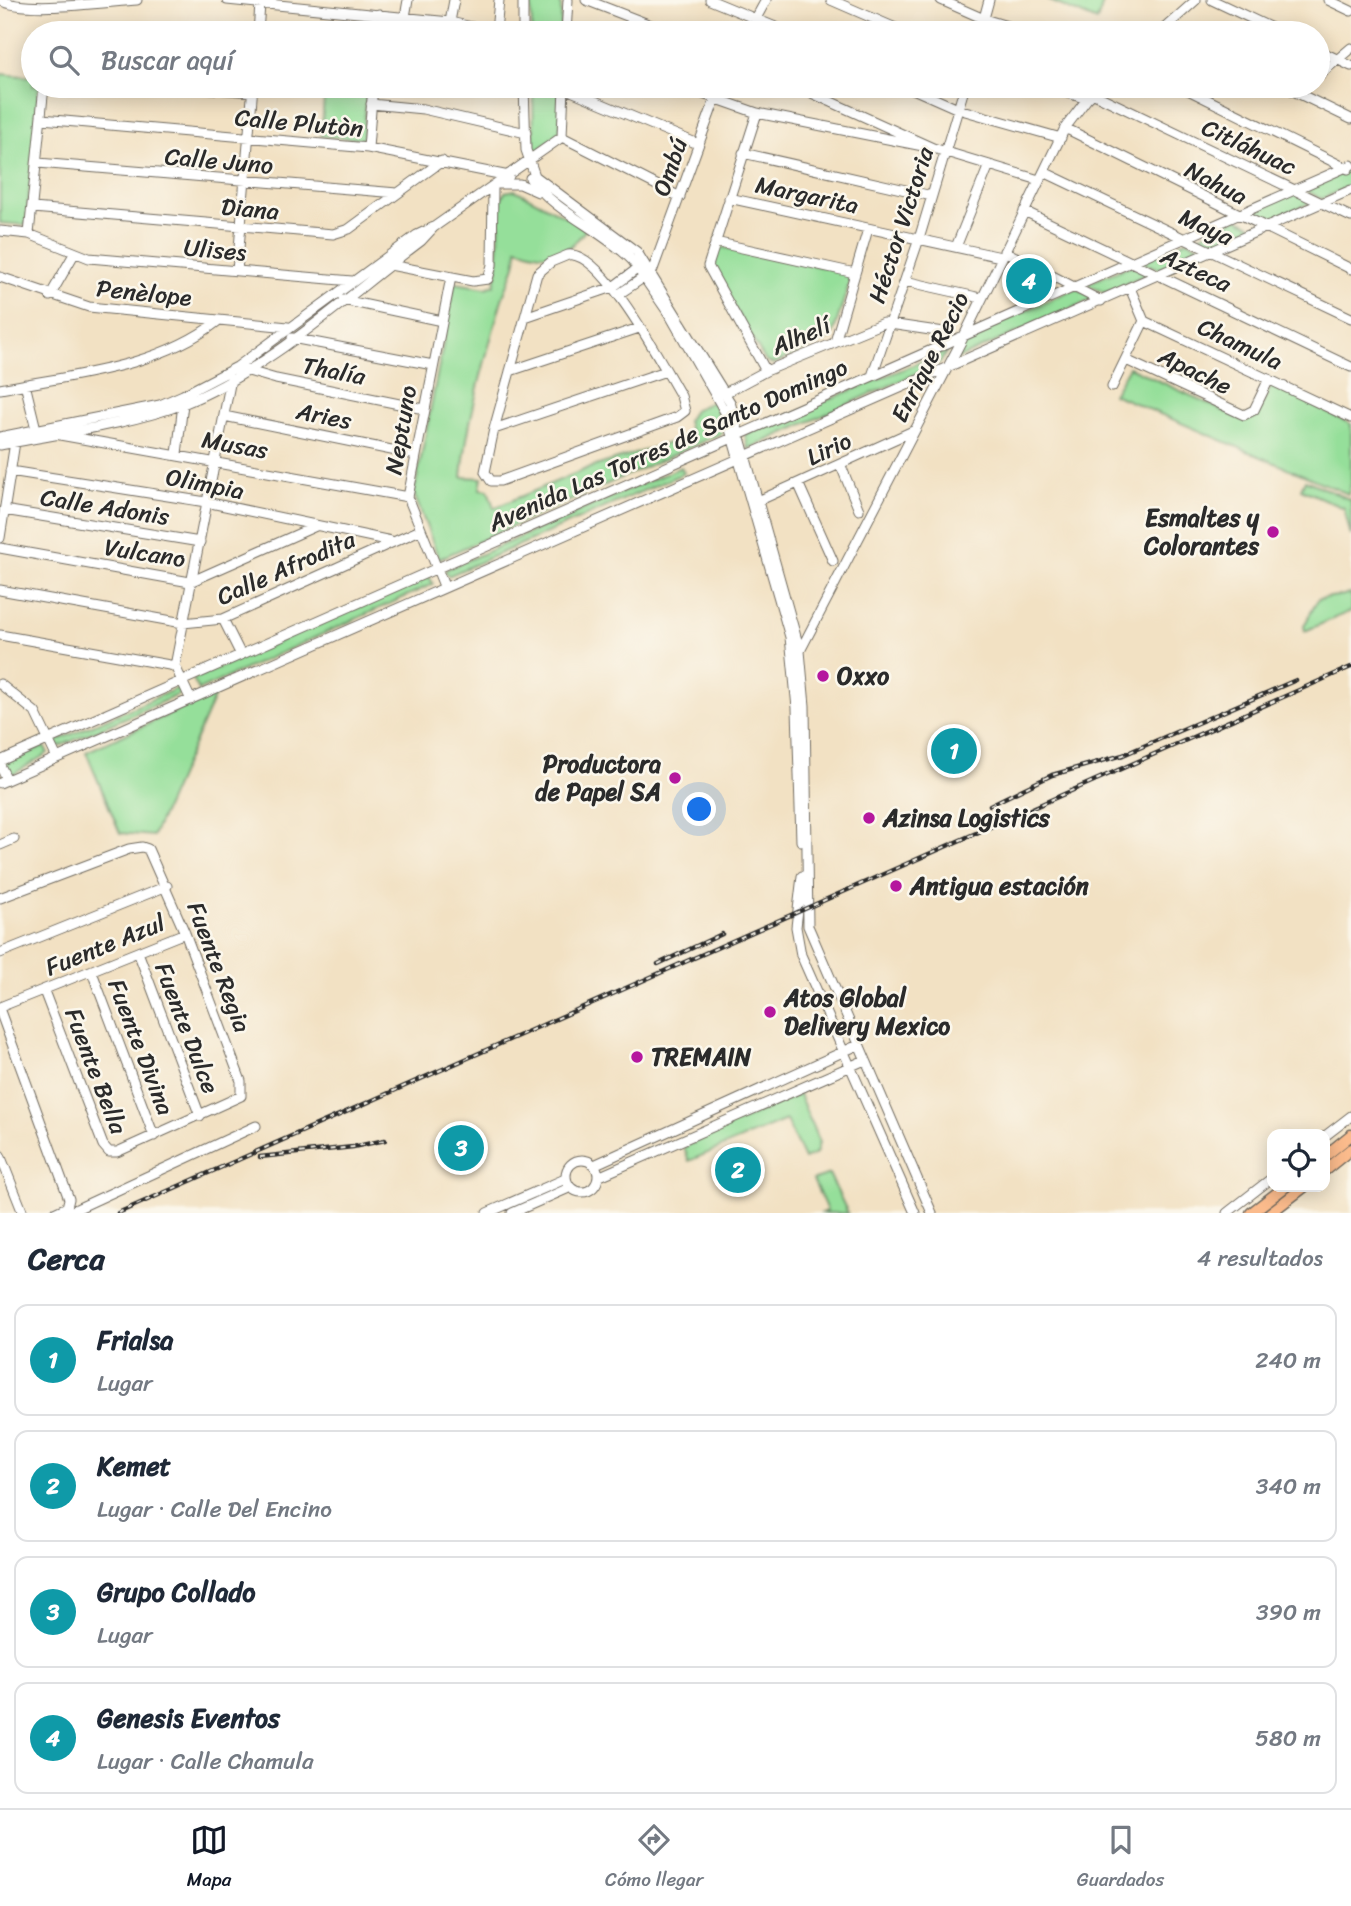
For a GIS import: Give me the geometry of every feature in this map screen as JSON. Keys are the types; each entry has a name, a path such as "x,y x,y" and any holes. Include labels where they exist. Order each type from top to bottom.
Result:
{"main road":[{"path":"1330,1152 1351,1135"},
{"path":"1330,1166 1351,1149"},
{"path":"1251,1213 1278,1192"},
{"path":"1270,1213 1297,1192"}],"street":[{"path":"0,0 15,6 37,6 137,0"},
{"path":"227,0 261,4 317,4 439,21"},
{"path":"361,12 363,0"},
{"path":"405,18 408,0"},
{"path":"450,21 454,0"},
{"path":"498,21 499,0"},
{"path":"523,0 523,21"},
{"path":"567,21 568,0"},
{"path":"586,0 640,21"},
{"path":"710,0 763,21"},
{"path":"754,21 766,0"},
{"path":"831,0 879,21"},
{"path":"941,0 991,21"},
{"path":"984,19 989,0"},
{"path":"1176,21 1196,0"},
{"path":"1212,0 1257,21"},
{"path":"1328,0 1351,11"},
{"path":"259,21 261,4"},
{"path":"378,21 379,14"},
{"path":"1330,66 1351,48"},
{"path":"1330,56 1351,66"},
{"path":"29,234 43,98"},
{"path":"237,271 252,98"},
{"path":"368,148 372,98"},
{"path":"524,98 526,167 543,194"},
{"path":"0,437 160,405 236,372 288,327 352,281 417,235 434,227 526,167 562,138 564,98"},
{"path":"590,98 698,144"},
{"path":"708,98 757,113 933,148"},
{"path":"823,98 933,148"},
{"path":"933,98 958,109 1060,138"},
{"name":"Héctor Victoria","path":"872,376 919,239 961,98"},
{"name":"Enrique Recio","path":"796,654 964,336 1065,128 1088,98"},
{"name":"Citláhuac","path":"1093,98 1351,217"},
{"path":"1205,98 1349,167"},
{"path":"1308,98 1351,119"},
{"name":"Ombú","path":"649,275 647,264 680,197 713,100"},
{"path":"371,104 423,109 526,133"},
{"path":"757,113 708,268 766,371"},
{"name":"Calle Plutòn","path":"42,119 368,148 510,175"},
{"name":"Nahua","path":"1065,128 1351,270"},
{"path":"562,138 680,197"},
{"path":"510,175 526,147"},
{"name":"Maya","path":"933,148 989,165 1041,176 1183,238 1351,318"},
{"path":"743,153 932,196"},
{"name":"Diana","path":"33,208 333,234 349,229 442,161"},
{"name":"Calle Juno","path":"37,163 246,183 397,193"},
{"path":"956,247 989,165"},
{"path":"526,167 541,183 617,234 647,264 649,275 722,395 796,654 802,878 796,920 798,946 915,1213"},
{"name":"Avenida Las Torres de Santo Domingo","path":"0,763 1236,214 1349,167"},
{"path":"495,185 520,184 543,194 647,264"},
{"path":"390,265 477,282 489,277 495,185"},
{"name":"Avenida Las Torres de Santo Domingo","path":"3,781 1351,190"},
{"name":"Margarita","path":"729,198 868,229 1002,254 1075,286 1101,301"},
{"name":"Azteca","path":"1024,211 1351,367"},
{"path":"0,445 153,414 183,404 292,338 421,241 434,227"},
{"path":"835,342 868,229"},
{"name":"Ulises","path":"0,231 29,234 74,254 352,281"},
{"path":"715,242 855,273"},
{"path":"50,296 74,254"},
{"path":"568,255 580,256 616,291 684,400 685,411 677,417 499,481 488,479 486,468 494,429 525,317 537,274 551,262 568,255"},
{"path":"616,291 647,264"},
{"path":"525,317 616,291 649,275"},
{"name":"Penèlope","path":"0,277 89,307 288,327"},
{"name":"Neptuno","path":"444,586 408,497 451,277"},
{"path":"905,281 981,298"},
{"path":"1112,387 1144,321 1130,288"},
{"path":"343,300 442,321"},
{"path":"0,389 148,358 198,335 218,321"},
{"name":"Chamula","path":"1144,321 1351,418"},
{"name":"Alhelí","path":"722,395 766,371 889,323 944,332"},
{"path":"510,371 639,328"},
{"path":"292,338 433,365"},
{"name":"Apache","path":"1126,360 1244,415 1254,410 1269,379"},
{"path":"494,429 666,371"},
{"path":"191,700 176,666 206,502 236,372"},
{"name":"Thalía","path":"236,372 424,409"},
{"path":"25,384 36,429"},
{"path":"177,454 183,404"},
{"name":"Aries","path":"224,416 416,454"},
{"name":"Lirio","path":"758,501 799,485 915,430"},
{"name":"Musas","path":"55,433 408,497"},
{"path":"0,538 15,442"},
{"path":"741,457 758,501 796,654 805,706 807,926 932,1213"},
{"path":"679,462 693,465 693,479"},
{"path":"841,466 859,510"},
{"name":"Olimpia","path":"10,471 206,502 391,541"},
{"path":"799,485 833,561"},
{"name":"Calle Adonis","path":"4,510 200,542"},
{"name":"Vulcano","path":"0,548 190,582 316,526"},
{"name":"Calle Afrodita","path":"0,590 183,623 223,619 420,530"},
{"path":"223,619 241,655"},
{"path":"0,635 176,666"},
{"path":"0,684 35,712 57,758"},
{"path":"0,763 3,781"},
{"path":"0,845 14,839"},
{"name":"Fuente Regia","path":"0,898 129,849 148,849 167,886 241,1081 242,1093 237,1100 200,1116"},
{"path":"0,953 167,886"},
{"name":"Fuente Azul","path":"0,1009 185,933"},
{"name":"Fuente Dulce","path":"138,952 200,1116"},
{"path":"807,968 821,962"},
{"name":"Fuente Divina","path":"92,972 154,1136"},
{"name":"Fuente Bella","path":"44,991 103,1145 109,1152 121,1150 154,1136"},
{"path":"0,1009 68,1194 67,1210"},
{"path":"594,1165 858,1045"},
{"path":"598,1177 865,1060"},
{"path":"154,1136 200,1116"},
{"path":"1330,1132 1351,1116"},
{"path":"54,1213 67,1210 256,1126"},
{"path":"659,1136 664,1148"},
{"path":"0,1155 23,1213"},
{"path":"512,1213 567,1183 571,1164 587,1161 594,1165 598,1177 596,1186 587,1192 578,1193 567,1183"},
{"path":"1227,1213 1267,1182"},
{"path":"487,1213 567,1183"}],"green space":[{"path":"531,0 561,0 561,21 532,21"},
{"path":"1048,0 1097,0 1103,3 1097,21"},
{"path":"0,74 21,76 21,98 38,98 26,225 0,223"},
{"path":"324,98 366,98 363,139 321,136"},
{"path":"533,98 560,98 560,131 534,154"},
{"path":"1345,170 1351,173 1351,185 1322,199 1303,189"},
{"path":"515,190 587,228 571,246 556,254 540,254 517,248 517,256 477,390 462,477 482,478 480,489 488,490 494,508 586,469 691,436 687,421 695,409 714,401 722,433 439,559 414,494 455,283 486,288 494,285 501,199 505,192"},
{"path":"1294,193 1312,202 1268,221 1249,213"},
{"path":"1237,218 1255,227 1214,245 1197,237"},
{"path":"1187,240 1206,249 1160,269 1140,262"},
{"path":"716,246 849,272 851,278 832,337 774,364 766,362 711,269"},
{"path":"1131,265 1149,273 1105,293 1086,284"},
{"path":"1076,288 1095,298 955,360 967,337"},
{"path":"947,351 940,363 748,449 745,434"},
{"path":"1129,367 1243,420 1256,416 1272,385 1351,424 1351,484 1348,494 1113,394"},
{"path":"681,467 684,473 448,576 445,570"},
{"path":"1305,480 1351,500 1351,536 1344,508 1301,489"},
{"path":"429,576 433,584 199,690 193,679"},
{"path":"1351,594 1351,611 1305,631 1304,626 1318,599"},
{"path":"178,688 180,694 58,747 56,741"},
{"path":"216,693 153,836 120,833 86,752"},
{"path":"44,746 48,753 12,775 5,763"},
{"path":"799,1094 819,1142 816,1154 804,1159 786,1120 689,1161 684,1147"},
{"path":"829,1174 848,1213 822,1213 827,1210 813,1180"}],"railway":[{"path":"118,1213 1351,667"},
{"path":"990,805 1052,775 1123,755 1296,680"},
{"path":"658,964 722,934"},
{"path":"260,1157 353,1147 385,1140"}],"place":[{"name":"Genesis Eventos","path":"1029,281"},
{"name":"Esmaltes y Colorantes","path":"1273,532"},
{"name":"Oxxo","path":"823,676"},
{"name":"Frialsa","path":"954,751"},
{"name":"Productora de Papel SA","path":"675,778"},
{"name":"Azinsa Logistics","path":"869,818"},
{"name":"Antigua estación","path":"896,886"},
{"name":"Atos Global Delivery Mexico","path":"770,1012"},
{"name":"TREMAIN","path":"637,1057"},
{"name":"Grupo Collado","path":"461,1148"},
{"name":"Kemet","path":"738,1170"}]}
